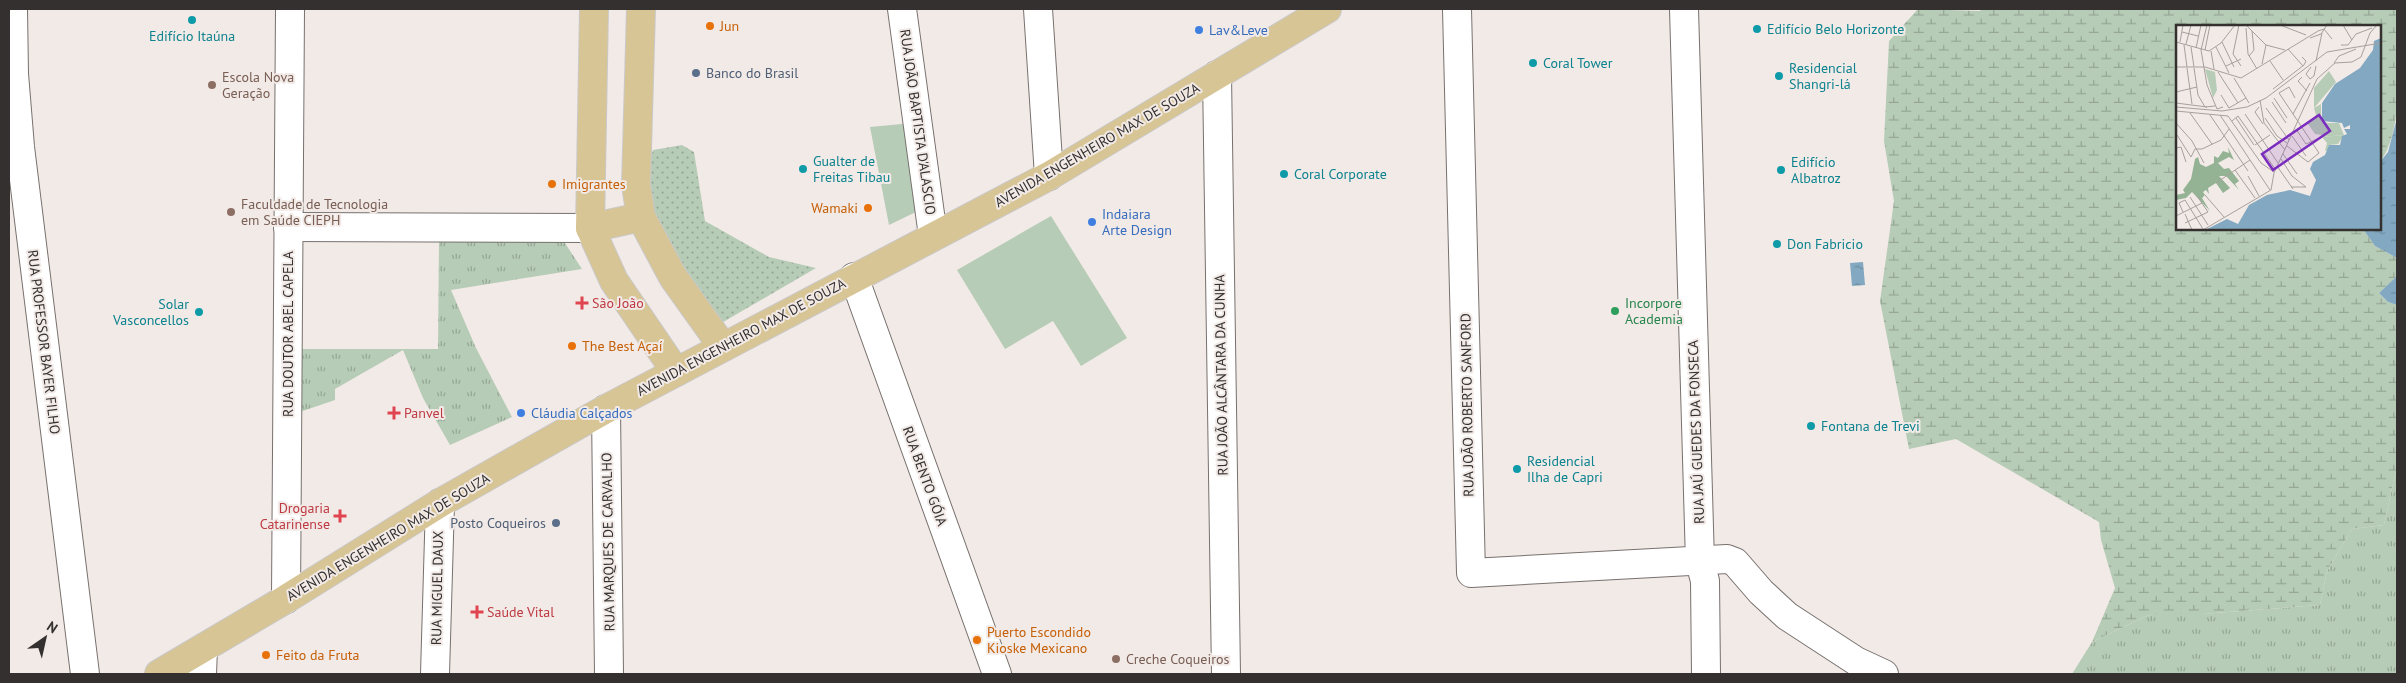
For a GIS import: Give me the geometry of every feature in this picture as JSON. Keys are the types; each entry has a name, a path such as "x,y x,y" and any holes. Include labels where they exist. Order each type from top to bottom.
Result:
{"main road":[{"path":"594,9 590,228 614,281 676,372"},
{"path":"641,9 636,185 641,217 674,277 723,347"},
{"name":"AVENIDA ENGENHEIRO MAX DE SOUZA","path":"159,674 203,662 286,599 440,502 606,409 1049,176 1327,9"},
{"path":"590,228 641,217"}],"street":[{"name":"RUA PROFESSOR BAYER FILHO","path":"13,9 14,74 20,147 85,674"},
{"name":"RUA DOUTOR ABEL CAPELA","path":"286,599 290,9"},
{"name":"RUA JOÃO BAPTISTA D'ALASCIO","path":"902,9 933,236"},
{"path":"1038,9 1049,176"},
{"name":"RUA JOÃO ROBERTO SANFORD","path":"1457,9 1471,573 1700,562"},
{"name":"RUA JAÚ GUEDES DA FONSECA","path":"1684,9 1700,562 1705,581 1706,674"},
{"name":"RUA JOÃO ALCÂNTARA DA CUNHA","path":"1217,76 1226,674"},
{"path":"288,227 590,228"},
{"name":"RUA BENTO GÓIA","path":"854,277 997,674"},
{"name":"RUA MARQUES DE CARVALHO","path":"606,409 609,674"},
{"name":"RUA MIGUEL DAUX","path":"435,674 440,502"},
{"path":"1700,562 1727,559 1735,562 1761,592 1787,616 1856,660 1884,674"}],"green space":[{"path":"1918,9 1980,11 1982,9 2397,9 2397,110 2394,130 2381,160 2381,25 2176,25 2176,230 2364,230 2375,246 2397,258 2397,276 2379,293 2388,302 2397,305 2397,466 2384,525 2352,529 2327,571 2320,605 2202,614 2151,614 2092,642 2115,588 2101,540 2099,522 1956,439 1909,449 1880,301 1894,201 1884,141 1889,41"},
{"path":"912,123 918,211 889,225 870,127"},
{"path":"682,145 694,152 705,221 769,257 816,268 718,325 652,218 647,170 653,150"},
{"path":"1051,216 1127,338 1081,366 1053,321 1005,349 957,270"},
{"path":"561,237 582,269 451,290 476,348 512,417 450,445 423,398 403,350 335,389 335,400 294,414 298,349 438,349 439,241"},
{"path":"2397,466 2397,674 2072,674 2092,642 2151,614 2202,614 2320,605 2327,571 2352,529 2384,525"}],"water":[{"path":"2397,118 2397,258 2375,246 2364,230 2381,230 2381,161 2388,152"},
{"path":"1863,262 1865,285 1852,286 1850,263"},
{"path":"2397,276 2397,305 2388,302 2379,293"}],"place":[{"name":"Edifício Itaúna","path":"192,20"},
{"name":"Jun","path":"710,26"},
{"name":"Edifício Belo Horizonte","path":"1757,29"},
{"name":"Lav&Leve","path":"1199,30"},
{"name":"Coral Tower","path":"1533,63"},
{"name":"Banco do Brasil","path":"696,73"},
{"name":"Residencial Shangri-lá","path":"1779,76"},
{"name":"Escola Nova Geração","path":"212,85"},
{"name":"Gualter de Freitas Tibau","path":"803,169"},
{"name":"Edifício Albatroz","path":"1781,170"},
{"name":"Coral Corporate","path":"1284,174"},
{"name":"Imigrantes","path":"552,184"},
{"name":"Wamaki","path":"868,208"},
{"name":"Faculdade de Tecnologia em Saúde CIEPH","path":"231,212"},
{"name":"Indaiara Arte Design","path":"1092,222"},
{"name":"Don Fabricio","path":"1777,244"},
{"name":"São João","path":"582,303"},
{"name":"Incorpore Academia","path":"1615,311"},
{"name":"Solar Vasconcellos","path":"199,312"},
{"name":"The Best Açaí","path":"572,346"},
{"name":"Panvel","path":"394,413"},
{"name":"Cláudia Calçados","path":"521,413"},
{"name":"Fontana de Trevi","path":"1811,426"},
{"name":"Residencial Ilha de Capri","path":"1517,469"},
{"name":"Drogaria Catarinense","path":"340,516"},
{"name":"Posto Coqueiros","path":"556,523"},
{"name":"Saúde Vital","path":"477,612"},
{"name":"Puerto Escondido Kioske Mexicano","path":"977,640"},
{"name":"Feito da Fruta","path":"266,655"},
{"name":"Creche Coqueiros","path":"1116,659"}]}
